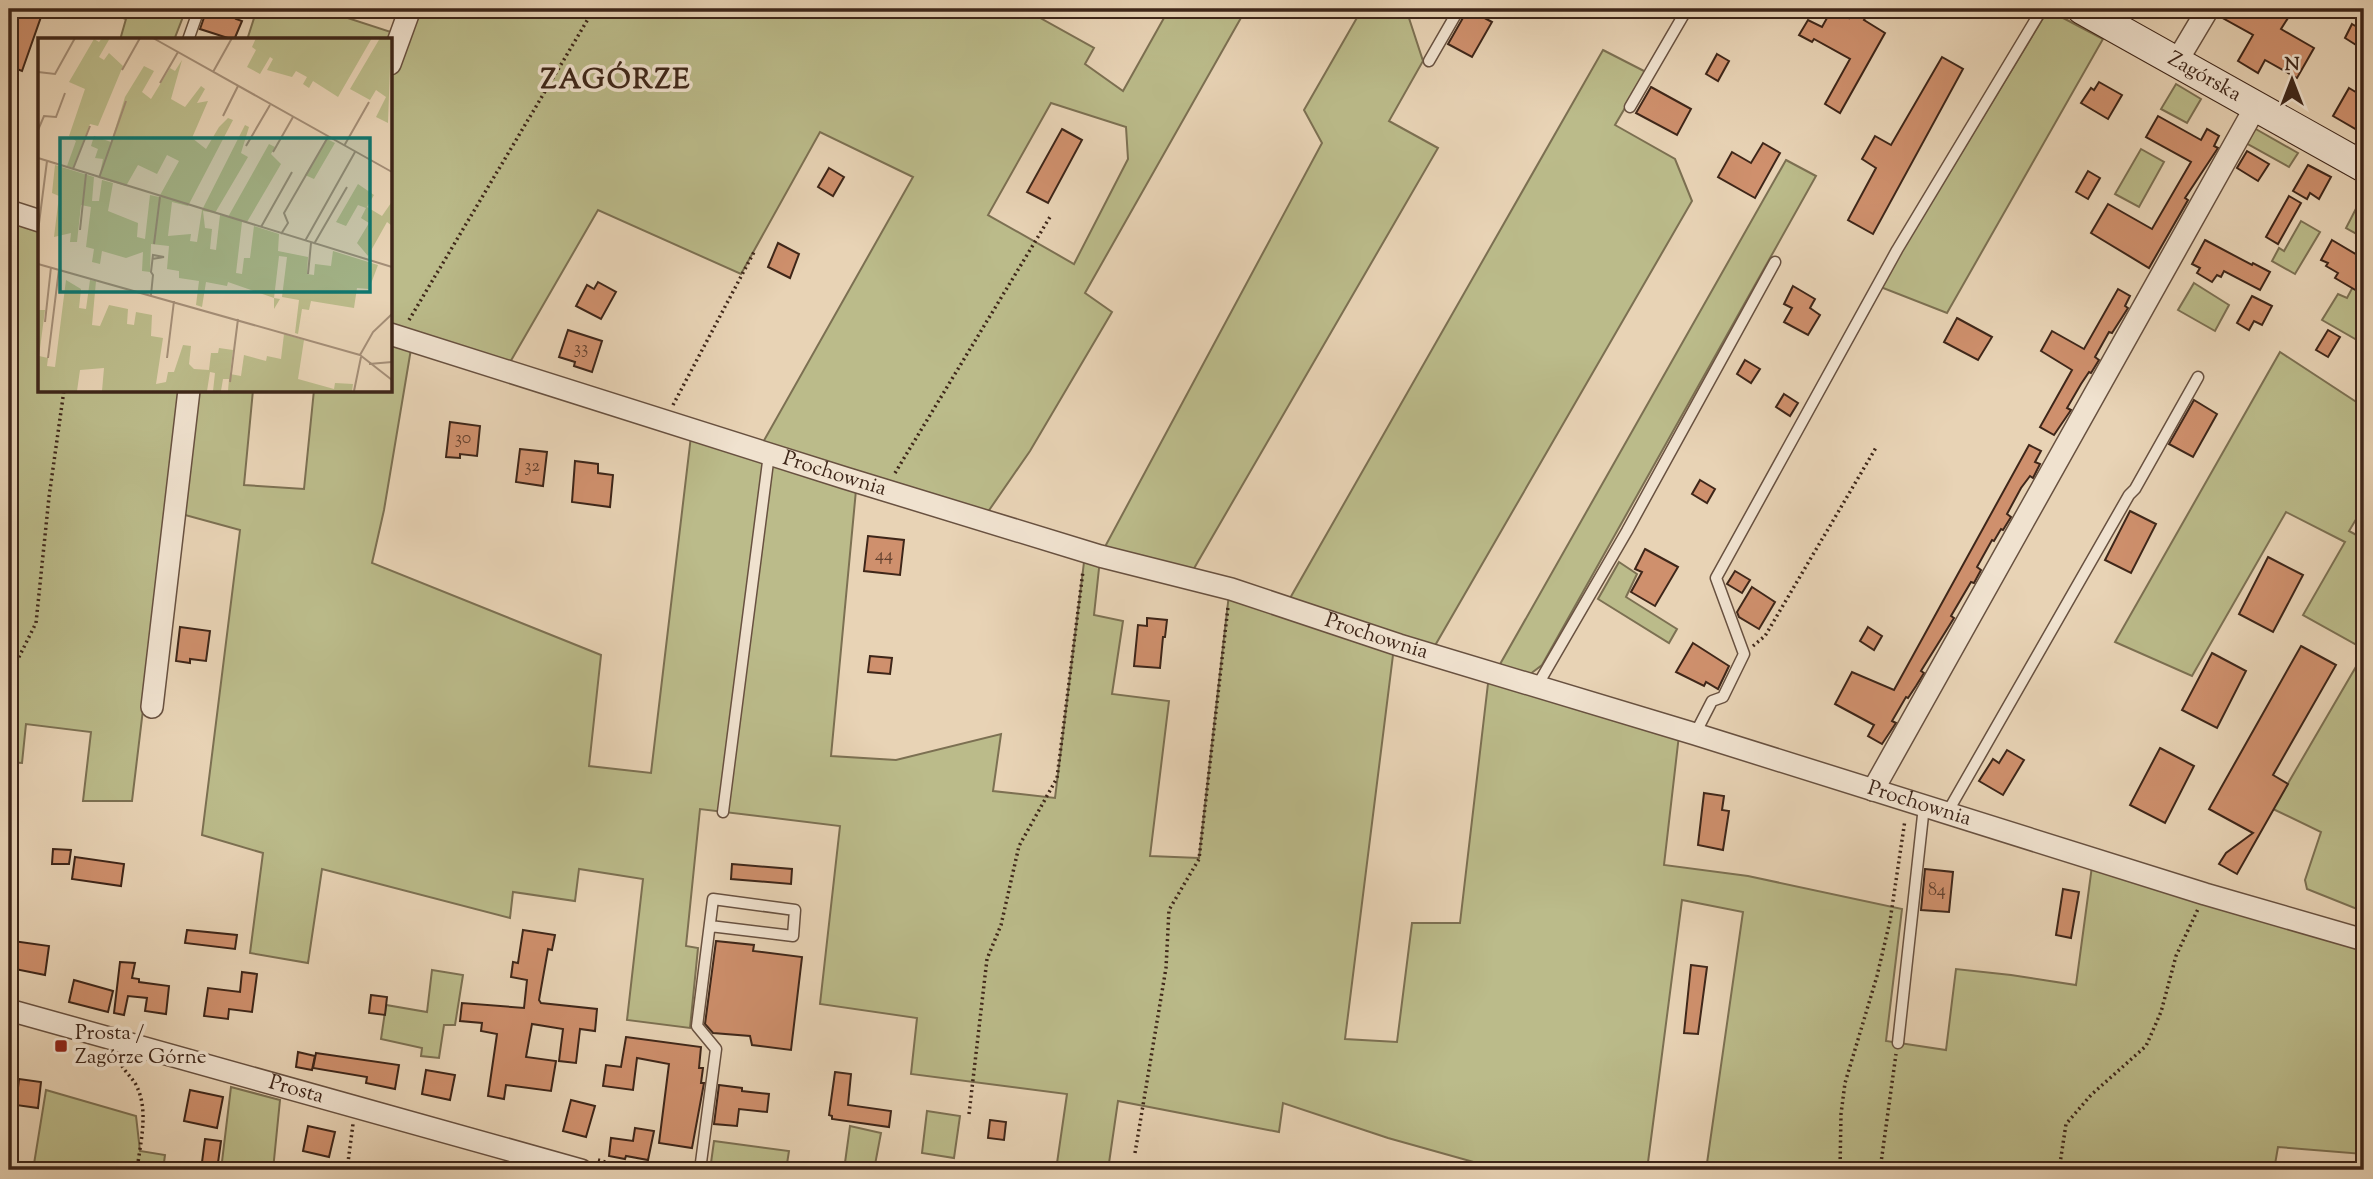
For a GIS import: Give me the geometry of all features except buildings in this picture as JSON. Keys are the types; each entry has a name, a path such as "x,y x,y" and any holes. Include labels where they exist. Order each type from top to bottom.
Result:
{"street":[{"path":"392,58 410,9"},
{"name":"Zagórska","path":"2082,9 2364,167"},
{"path":"2177,61 2208,9"},
{"path":"1873,790 2256,106"},
{"path":"9,211 38,220"},
{"name":"Prochownia","path":"395,336 884,490 1087,551 1231,589 1388,641 2204,894 2364,940"},
{"path":"152,708 189,392"},
{"name":"Prosta","path":"9,1010 581,1170"}],"lane":[{"path":"189,38 199,9"},
{"path":"1429,61 1459,9"},
{"path":"1630,107 1687,9"},
{"path":"1695,734 1712,701 1723,697 1744,654 1716,578 1897,250 2042,9"},
{"path":"1537,685 1627,531 1775,262"},
{"path":"1947,813 2122,507 2136,489 2198,377"},
{"path":"723,811 769,454"},
{"path":"1898,1042 1916,803"},
{"path":"699,1170 716,1049 696,1026 713,899 795,910 793,936 710,926"}],"path":[{"path":"395,336 594,9"},
{"path":"884,490 1050,217"},
{"path":"666,420 754,252"},
{"path":"9,677 36,623 49,497 64,392"},
{"path":"1744,654 1765,636 1877,446"},
{"path":"969,1114 987,959 1001,925 1019,846 1057,778 1087,551"},
{"path":"1135,1153 1166,968 1170,911 1199,859 1231,589"},
{"path":"1840,1170 1840,1125 1845,1083 1882,954 1916,803"},
{"path":"2059,1170 2066,1124 2091,1095 2146,1046 2161,1012 2176,956 2204,894"},
{"path":"124,1042 118,1062 136,1085 142,1105 143,1124 137,1170"},
{"path":"1880,1170 1898,1042"},
{"path":"347,1170 355,1107"}],"green space":[{"path":"98,9 186,9 175,38 121,38 126,19"},
{"path":"257,9 320,9 394,33 391,38 248,38"},
{"path":"410,9 1024,9 1094,48 1085,64 1123,91 1169,9 1246,9 1085,293 1112,312 1030,451 983,519 758,451 913,177 820,132 741,274 598,210 505,371 392,335 392,58","holes":["1051,103 1126,127 1128,159 1074,264 988,215"]},
{"path":"1362,9 1406,9 1423,61 1389,121 1438,148 1189,577 1100,556 1322,143 1304,110"},
{"path":"2048,10 2103,39 1947,313 1878,286 1906,244"},
{"path":"1603,50 1646,72 1615,125 1675,159 1692,201 1433,649 1285,607"},
{"path":"2176,84 2201,99 2187,123 2161,109"},
{"path":"2254,128 2298,153 2289,167 2246,143"},
{"path":"2141,149 2164,162 2139,207 2115,194"},
{"path":"1786,160 1816,176 1542,665 1529,675 1499,666"},
{"path":"2364,196 2364,238 2346,228"},
{"path":"2301,221 2320,232 2295,274 2272,261 2279,248 2284,251"},
{"path":"9,222 38,230 38,392 253,392 244,485 304,489 314,392 392,392 392,344 411,349 384,510 372,563 601,655 589,766 651,773 691,436 856,490 831,756 896,760 1001,734 993,791 1055,798 1085,554 1100,559 1094,615 1123,621 1112,694 1169,701 1150,856 1199,858 1229,594 1394,647 1345,1039 1397,1042 1412,923 1460,923 1489,675 1679,735 1664,865 1748,876 1902,909 1886,1041 1946,1050 1956,969 2076,985 2092,866 2364,951 2363,1154 2278,1147 2274,1170 1706,1170 1743,912 1682,900 1647,1170 1502,1170 1388,1138 1283,1103 1279,1132 1118,1101 1108,1170 1056,1170 1067,1094 911,1074 917,1018 820,1004 840,826 700,809 686,946 698,948 690,1028 627,1020 643,879 579,869 575,901 513,892 510,918 322,869 308,963 250,953 263,853 202,835 240,530 167,510 132,801 83,801 91,732 26,724 22,763 9,762"},
{"path":"2364,266 2364,287 2359,297 2364,300 2364,344 2322,320 2338,294 2347,298"},
{"path":"2194,283 2229,305 2215,331 2178,310"},
{"path":"2280,352 2364,407 2364,506 2349,531 2364,539 2364,649 2303,615 2345,542 2286,512 2192,676 2115,642"},
{"path":"1619,562 1637,574 1626,597 1677,629 1669,643 1598,599"},
{"path":"2364,653 2364,896 2357,909 2307,889 2305,880 2321,832 2273,809"},
{"path":"432,970 463,975 455,1025 444,1025 439,1058 421,1056 422,1048 381,1039 386,1005 427,1012"},
{"path":"231,1087 280,1100 273,1170 221,1170"},
{"path":"46,1090 136,1116 140,1151 165,1155 163,1170 33,1170"},
{"path":"927,1111 960,1116 954,1158 922,1153"},
{"path":"850,1126 881,1133 874,1170 844,1170"},
{"path":"714,1141 789,1151 786,1170 710,1170"}],"place":[{"name":"Prosta / Zagórze Górne","path":"61,1046"}],"district":[{"name":"ZAGÓRZE","path":"616,81"}]}
